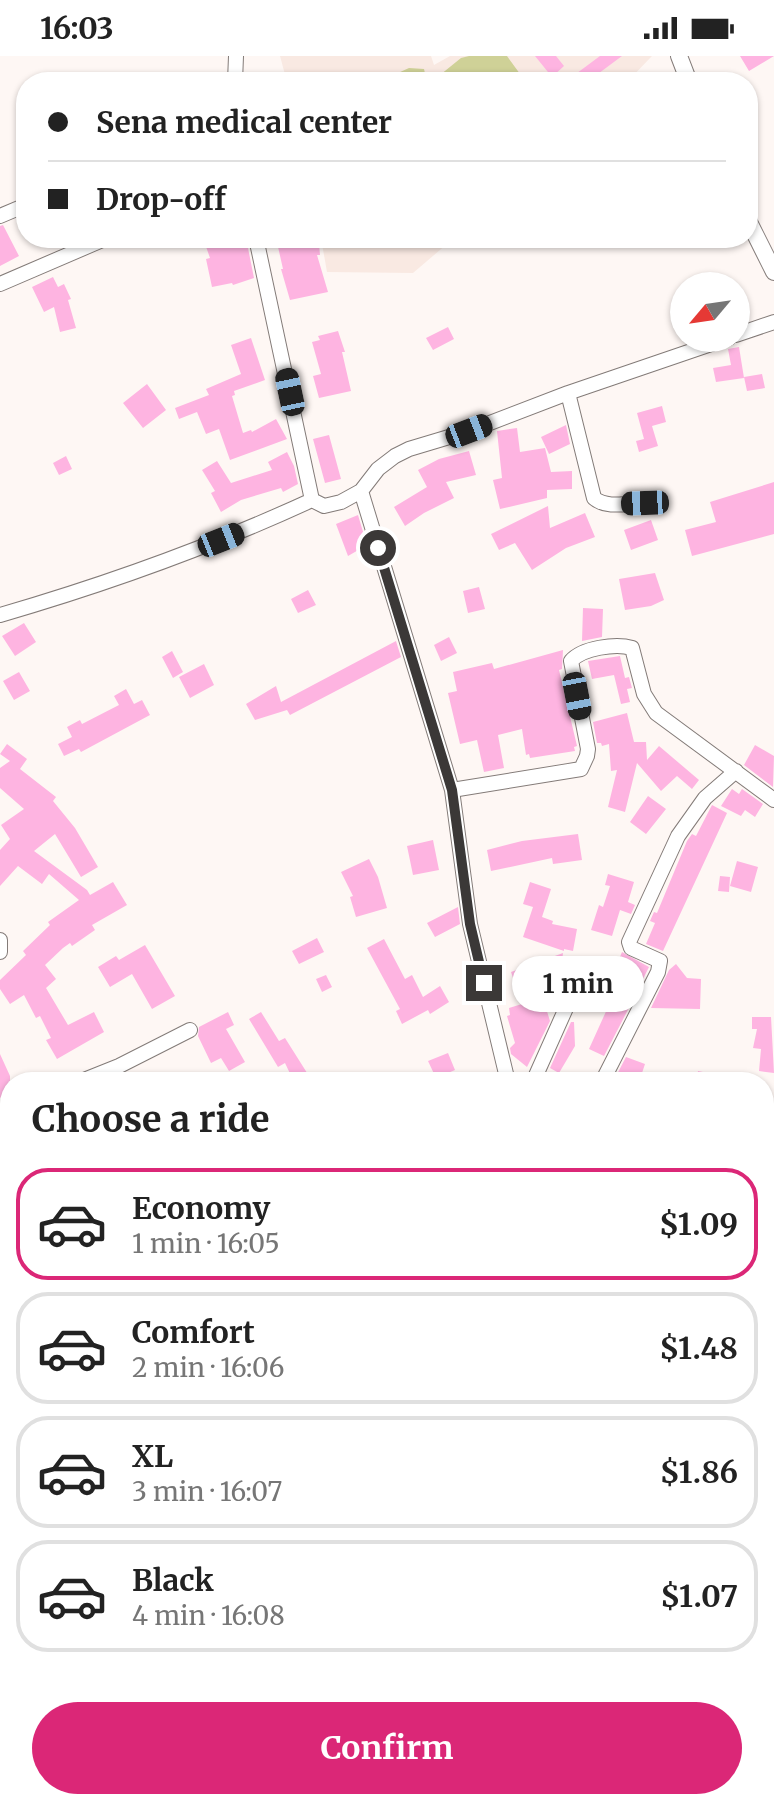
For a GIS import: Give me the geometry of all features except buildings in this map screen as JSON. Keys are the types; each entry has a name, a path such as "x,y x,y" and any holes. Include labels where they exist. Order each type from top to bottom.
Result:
{"street":[{"path":"767,243 774,272"},
{"path":"0,284 84,248"},
{"path":"258,248 312,500"},
{"path":"750,330 774,322"},
{"path":"312,500 324,506 341,502 361,491 378,469 409,449 469,431 688,352"},
{"path":"568,393 594,498 600,503 610,504 645,503"},
{"path":"361,491 452,790 470,924 506,1072"},
{"path":"0,615 93,588 181,557 312,500"},
{"path":"452,790 581,769 588,749 571,661 581,652 625,646 632,648 644,694 656,713 774,800"},
{"path":"607,1072 658,972 660,961 631,948 629,942 678,836 705,798 736,771"},
{"path":"0,940 0,952"},
{"path":"537,1072 571,997"},
{"path":"104,1072 190,1030"}],"shaded area":[{"path":"280,56 431,56 434,65 450,56 652,56 637,72 284,72"},
{"path":"323,248 442,248 413,273 327,272"}],"green space":[{"path":"507,56 519,72 444,72 461,58"},
{"path":"409,68 424,69 425,72 400,72"}],"route":[{"path":"378,548 452,790 470,924 484,983"}]}
